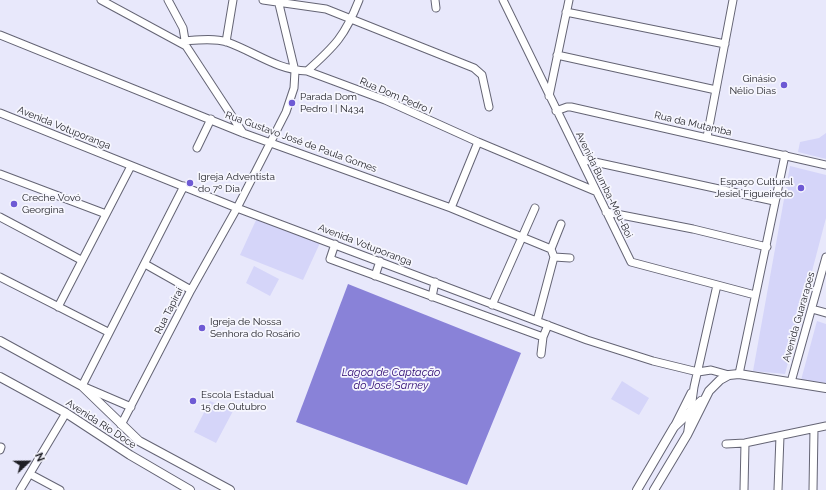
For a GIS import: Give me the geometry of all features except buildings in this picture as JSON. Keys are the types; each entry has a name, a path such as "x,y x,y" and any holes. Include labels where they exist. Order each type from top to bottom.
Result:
{"main road":[{"name":"Avenida Rio Doce","path":"0,341 82,386 139,442 230,490"},
{"path":"654,490 687,435 706,397 714,385 729,375 740,374 826,388"},
{"name":"Avenida Rio Doce","path":"1,379 66,413 130,455 190,490"},
{"path":"637,490 674,426 706,397"}],"street":[{"name":"Rua Dom Pedro I","path":"102,0 185,43 226,42 278,66 295,71 307,71 385,100 478,142 595,191"},
{"path":"168,0 183,28 185,43 243,134"},
{"path":"226,42 233,0"},
{"path":"264,0 316,6 352,18 474,68 482,75 489,107"},
{"path":"307,71 340,40 352,18 359,0"},
{"name":"Avenida Bumba-Meu-Boi","path":"503,0 631,262 756,295"},
{"path":"549,96 569,0"},
{"path":"707,137 733,0"},
{"name":"Rua Tapiraí","path":"121,425 191,290 237,208 286,112 294,88 295,71 278,1"},
{"path":"566,12 725,44"},
{"name":"Rua Gustavo José de Paula Gomes","path":"0,35 210,119 243,134 451,208 551,249"},
{"path":"557,55 716,90"},
{"name":"Rua da Mutamba","path":"556,111 566,107 571,107 826,165"},
{"name":"Avenida Votuporanga","path":"0,113 237,208 548,325 653,361 698,372 711,370 729,375"},
{"path":"197,148 210,119"},
{"path":"451,208 478,142"},
{"path":"740,374 767,247 774,201 785,155"},
{"path":"581,160 774,201"},
{"path":"58,307 131,166"},
{"path":"0,174 106,214"},
{"path":"82,386 108,332 145,264 184,186"},
{"path":"483,315 523,237 535,208"},
{"path":"606,212 693,229 767,247"},
{"path":"0,217 81,260"},
{"path":"537,321 554,257 551,249 561,224"},
{"path":"334,244 330,259 543,338"},
{"path":"554,257 570,258"},
{"name":"Avenida Guararapes","path":"791,382 826,257"},
{"path":"375,276 380,261"},
{"path":"145,264 191,290"},
{"path":"0,277 108,332"},
{"path":"432,297 435,282"},
{"path":"687,435 694,387 717,285"},
{"path":"812,309 826,313"},
{"path":"541,354 543,338 548,325"},
{"name":"Avenida Rio Doce","path":"82,386 131,407"},
{"path":"674,426 694,387"},
{"path":"20,490 66,413"},
{"path":"726,444 745,444 826,426"},
{"path":"813,490 814,429"},
{"path":"778,490 780,436"},
{"path":"744,490 745,444"},
{"path":"30,474 60,490"}],"shaded area":[{"path":"826,133 826,159 798,152 800,142 819,138"},
{"path":"790,166 826,175 826,218 785,374 753,371"},
{"path":"257,218 320,243 303,280 240,255"},
{"path":"254,266 279,279 270,296 246,283"},
{"path":"817,321 826,324 826,384 801,380"},
{"path":"622,381 649,398 639,415 611,399"},
{"path":"210,401 233,411 216,443 194,432"}],"water":[{"name":"Lagoa de Captação do José Sarney","path":"348,284 521,353 467,485 296,422"}],"place":[{"name":"Ginásio Nélio Dias","path":"784,85"},
{"name":"Parada Dom Pedro I | N434","path":"292,103"},
{"name":"Igreja Adventista do 7º Dia","path":"190,183"},
{"name":"Espaço Cultural Jesiel Figueiredo","path":"801,188"},
{"name":"Creche Vovó Georgina","path":"14,204"},
{"name":"Igreja de Nossa Senhora do Rosário","path":"202,328"},
{"name":"Escola Estadual 15 de Outubro","path":"193,401"}]}
